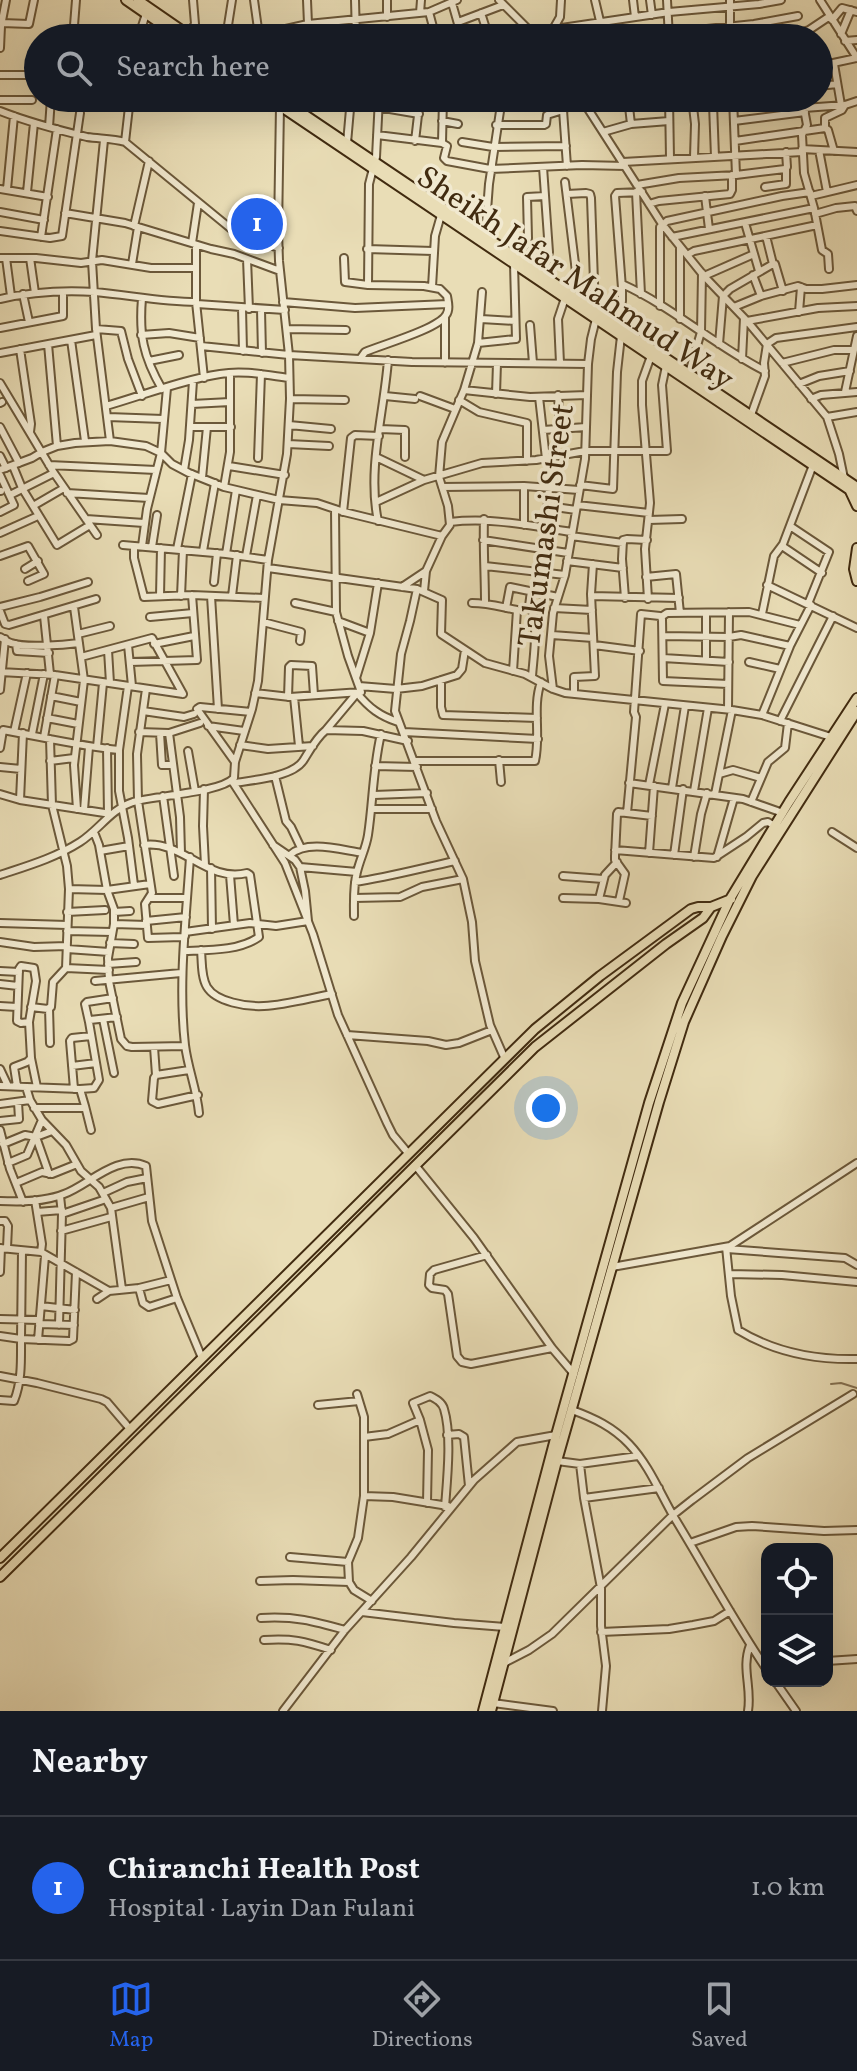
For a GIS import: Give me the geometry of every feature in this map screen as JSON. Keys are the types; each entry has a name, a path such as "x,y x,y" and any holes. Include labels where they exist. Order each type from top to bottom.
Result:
{"main road":[{"path":"126,0 164,24"},
{"path":"138,0 170,24"},
{"name":"Sheikh Jafar Mahmud Way","path":"295,112 567,295"},
{"name":"Sheikh Jafar Mahmud Way","path":"306,112 441,215 567,295 621,336 813,465 851,484"},
{"name":"Sheikh Jafar Mahmud Way","path":"596,315 616,324 751,415 851,484 857,495"},
{"path":"851,484 857,506"},
{"path":"857,548 854,569 857,581"},
{"path":"492,1707 557,1461 684,1022 735,900 857,698"},
{"path":"483,1711 649,1103 682,1003 775,826 857,711"},
{"path":"0,1558 535,1029 691,909 735,900"},
{"path":"0,1577 535,1047 703,918 711,907"},
{"path":"164,1395 173,1405"}],"street":[{"path":"0,48 6,0"},
{"path":"2,23 29,24 34,0"},
{"path":"74,24 76,0"},
{"path":"193,0 195,24"},
{"path":"228,24 232,0"},
{"path":"254,0 257,24"},
{"path":"307,0 308,24 424,12 451,2 458,22 501,2 523,24"},
{"path":"355,0 357,24"},
{"path":"387,0 387,17"},
{"path":"421,0 430,24"},
{"path":"557,24 561,0"},
{"path":"595,0 599,23"},
{"path":"633,0 635,17"},
{"path":"650,0 652,15"},
{"path":"667,0 669,24"},
{"path":"683,0 684,10"},
{"path":"592,24 730,3 759,4 781,0"},
{"path":"822,1 857,58 834,64 843,105 842,110 825,118 825,128 834,151"},
{"path":"730,3 730,24"},
{"path":"820,24 840,9 854,11 843,37"},
{"path":"481,13 485,24"},
{"path":"143,24 146,14"},
{"path":"754,24 798,16"},
{"path":"843,37 857,40"},
{"path":"0,75 24,75"},
{"path":"833,84 837,84"},
{"path":"24,100 0,102 0,111 77,135 125,142 235,232 279,248"},
{"path":"833,106 857,101"},
{"path":"49,127 50,112"},
{"path":"125,142 128,112"},
{"path":"280,112 279,248 289,355 288,444 268,564 260,668 251,712 235,762 234,782 245,804 285,863 347,1035 393,1135 408,1153"},
{"path":"347,143 350,112"},
{"path":"368,285 369,184 374,165 378,112"},
{"path":"407,112 419,114 415,141"},
{"path":"442,112 442,143"},
{"path":"485,237 490,169 499,112"},
{"path":"496,125 544,125 547,115 557,112"},
{"path":"563,112 567,166"},
{"path":"590,112 672,237 827,417 844,472 851,484"},
{"path":"630,112 631,124"},
{"path":"669,112 670,158"},
{"path":"694,112 694,157"},
{"path":"713,112 715,157"},
{"path":"649,204 730,194 736,156 734,112"},
{"path":"734,121 791,112"},
{"path":"804,112 807,125 802,135 802,150 805,180 815,211 822,250 828,254 829,269"},
{"path":"0,231 61,237 80,113"},
{"path":"14,116 4,189 48,197"},
{"path":"442,121 458,124"},
{"path":"603,132 631,124 669,121"},
{"path":"27,192 34,123"},
{"path":"735,141 825,128"},
{"path":"41,237 57,129"},
{"path":"377,135 442,143 447,146 445,160 490,169 624,164 802,150 857,152"},
{"path":"104,140 92,261 96,332 110,441"},
{"path":"462,142 493,147 566,146"},
{"path":"819,150 827,192"},
{"path":"765,187 786,184 786,152"},
{"path":"132,264 149,161"},
{"path":"543,167 549,252 543,276"},
{"path":"616,324 622,301 617,193 679,178 786,168"},
{"name":"Takumashi Street","path":"560,363 558,319 576,272 565,182"},
{"path":"660,306 662,224 782,196 827,192 857,185"},
{"path":"638,189 641,294"},
{"name":"Takumashi Street","path":"553,689 549,656 554,608 565,575 580,487 585,451 588,364 596,315 591,198 586,193 567,194"},
{"path":"478,343 515,340 515,261 528,238 527,197 545,196"},
{"path":"705,196 709,229"},
{"path":"198,203 194,244 204,378"},
{"path":"672,237 836,208 855,206 857,211"},
{"path":"0,212 44,220"},
{"path":"65,213 136,226 234,254 280,271"},
{"path":"432,287 433,251 441,215"},
{"path":"528,220 547,219"},
{"path":"745,223 761,296"},
{"path":"687,255 817,225"},
{"path":"766,236 783,291"},
{"path":"680,247 680,319"},
{"path":"367,249 433,251"},
{"path":"703,274 754,254"},
{"path":"11,296 3,258 196,268"},
{"path":"30,258 35,293"},
{"path":"344,258 345,282 432,287 444,291 448,304 445,363"},
{"path":"243,351 247,259"},
{"path":"719,344 723,296 773,264"},
{"path":"689,373 701,332 703,274"},
{"path":"622,284 765,371"},
{"path":"734,307 798,286 822,289 857,285"},
{"path":"799,312 801,287"},
{"path":"0,328 63,316 63,292"},
{"path":"0,299 35,293 95,292 261,310 328,304 355,308 448,304"},
{"path":"482,292 478,343 464,390 442,442 438,469 450,522 426,571 401,654 395,711 432,809 463,879 472,922 475,961 492,1030 504,1057"},
{"path":"23,294 29,322"},
{"path":"142,298 142,344 165,389 161,453 134,558 143,595 264,598"},
{"path":"746,320 818,308 857,306"},
{"path":"261,310 262,353"},
{"path":"360,359 365,352 420,331 445,317"},
{"path":"481,319 515,321"},
{"path":"742,359 746,320"},
{"path":"530,325 533,363"},
{"path":"751,415 765,371 767,344 776,338 857,327"},
{"path":"287,329 346,330"},
{"path":"0,353 71,340 96,332 121,331 142,396"},
{"path":"141,335 169,333 243,351 289,355 445,363 588,364"},
{"path":"442,487 613,489 621,336"},
{"path":"845,392 857,336"},
{"path":"71,340 85,441"},
{"path":"48,344 57,446"},
{"path":"20,349 30,432"},
{"path":"782,363 834,350 854,350"},
{"path":"149,361 179,355"},
{"path":"648,599 649,517 642,381 651,356"},
{"path":"378,521 376,457 388,360"},
{"path":"496,394 497,363"},
{"path":"376,502 424,480 482,463 546,459 585,451 668,451 662,385 666,366"},
{"path":"799,384 819,376 850,371"},
{"path":"106,406 230,373 289,378"},
{"path":"224,487 229,466 230,373"},
{"path":"258,458 261,374"},
{"path":"184,470 193,381"},
{"path":"0,383 54,473 97,535"},
{"path":"464,390 539,397 587,395"},
{"path":"811,399 821,395 857,392"},
{"path":"558,395 560,429"},
{"path":"385,396 418,398 455,409"},
{"path":"539,397 546,459"},
{"path":"290,399 345,400"},
{"path":"459,400 479,412 527,423 527,461"},
{"path":"192,404 230,402"},
{"path":"827,417 857,412"},
{"path":"108,417 163,419"},
{"path":"289,425 331,429"},
{"path":"0,427 14,505 0,512"},
{"path":"190,427 231,427"},
{"path":"202,478 207,427"},
{"path":"543,430 586,427"},
{"path":"398,722 368,708 357,686 336,612 334,576 339,511 351,438 405,430 405,457"},
{"path":"8,469 57,446 85,441 146,446 161,453 172,464 224,487 279,500 303,500 442,536"},
{"path":"288,444 329,446"},
{"path":"0,456 58,545 88,522 144,523"},
{"path":"376,457 424,480"},
{"path":"49,465 156,470"},
{"path":"762,614 774,556 782,546 813,465"},
{"path":"229,466 285,475"},
{"path":"10,495 54,473"},
{"path":"181,596 180,549 192,474"},
{"path":"203,551 215,483"},
{"path":"524,486 524,525"},
{"path":"546,528 549,488"},
{"path":"33,506 66,490 149,498"},
{"path":"226,554 236,490"},
{"path":"246,556 257,495"},
{"path":"548,506 682,519"},
{"path":"152,547 157,515"},
{"path":"0,533 38,516"},
{"path":"450,522 484,519 623,543"},
{"path":"484,519 482,554 485,603"},
{"path":"762,715 810,604 829,551 790,526"},
{"path":"625,598 623,543 625,539 647,540"},
{"path":"483,540 623,568"},
{"path":"0,556 26,545 30,547 44,574 28,581"},
{"path":"123,545 246,556 268,564 420,590 442,600 440,632 485,663 532,677 553,689 574,694 730,709 762,715 831,737"},
{"path":"782,546 822,573"},
{"path":"160,596 161,548"},
{"path":"214,582 217,553"},
{"path":"232,596 237,555"},
{"path":"25,569 38,561"},
{"path":"574,694 574,677 595,676 591,596 593,564"},
{"path":"485,566 565,575"},
{"path":"402,587 426,571"},
{"path":"532,677 534,614 529,606 541,572"},
{"path":"646,577 676,574 680,613"},
{"path":"88,582 0,609 6,625 96,599"},
{"path":"0,875 45,860 64,850 94,832 109,814 121,807 138,801 275,776 296,768 357,686 378,583"},
{"path":"767,585 857,628"},
{"path":"506,608 509,588 558,597"},
{"path":"130,662 197,660 192,595"},
{"path":"211,596 218,709"},
{"path":"591,596 679,598"},
{"path":"295,603 336,612"},
{"path":"472,603 485,603 517,612 513,671"},
{"path":"74,607 84,680 74,758 74,779 81,810"},
{"path":"554,608 592,610"},
{"path":"694,857 701,814 719,774 730,709 729,612"},
{"path":"627,813 641,614 661,617 667,613 749,612 800,625"},
{"path":"150,617 193,613"},
{"path":"706,613 706,660"},
{"path":"44,616 51,696 47,738 52,805 64,850 69,889 66,968 53,982 49,1008 50,1043"},
{"path":"751,802 768,762 785,748 784,722 833,616"},
{"path":"661,617 665,682 728,684"},
{"path":"338,621 370,633"},
{"path":"263,622 301,632 300,641"},
{"path":"78,634 110,626"},
{"path":"552,635 640,651"},
{"path":"663,636 741,635 790,646"},
{"path":"154,644 194,636"},
{"path":"3,638 9,643 48,649 79,643"},
{"path":"0,690 3,638"},
{"path":"2,672 49,674 183,694 152,638 81,657"},
{"path":"515,639 534,641"},
{"path":"128,645 130,686 119,750 119,791 134,885"},
{"path":"81,810 106,683 108,650"},
{"path":"255,693 291,697 357,686 396,689 422,686 460,673 465,650"},
{"path":"663,658 729,662"},
{"path":"749,662 780,669"},
{"path":"299,746 291,697 291,665 312,666 314,695"},
{"path":"14,732 27,673"},
{"path":"32,734 49,674"},
{"path":"441,680 443,715 537,718"},
{"path":"375,766 535,761 537,692 541,682"},
{"path":"146,689 137,754 138,801 152,893 150,898"},
{"path":"51,696 81,702"},
{"path":"649,853 651,785 665,704"},
{"path":"672,788 685,706"},
{"path":"694,791 708,708"},
{"path":"235,762 197,709 251,712"},
{"path":"143,711 184,717 194,714"},
{"path":"47,718 78,724"},
{"path":"139,732 169,733 200,723"},
{"path":"208,726 244,731"},
{"path":"0,748 3,730 119,750"},
{"path":"326,730 363,731 408,741"},
{"path":"404,732 538,739"},
{"path":"20,800 23,733"},
{"path":"160,733 162,765 173,765"},
{"path":"169,733 181,853"},
{"path":"354,916 355,882 368,839 381,734"},
{"path":"240,745 268,749 313,746"},
{"path":"107,748 109,814"},
{"path":"188,751 195,791"},
{"path":"50,761 74,758"},
{"path":"499,760 501,782"},
{"path":"0,767 21,769"},
{"path":"719,774 733,770 761,778"},
{"path":"275,776 286,821 301,848"},
{"path":"74,779 87,779"},
{"path":"629,783 734,798 783,813"},
{"path":"204,789 203,833 212,929"},
{"path":"674,855 683,789"},
{"path":"374,795 427,793"},
{"path":"0,794 109,814"},
{"path":"163,796 174,876"},
{"path":"717,857 734,798"},
{"path":"372,809 432,809"},
{"path":"563,898 622,902 625,874 617,862 615,850 617,814 652,816"},
{"path":"615,850 709,859 717,857 763,823 775,826"},
{"path":"94,832 114,912 108,967 121,1039 127,1046 185,1046"},
{"path":"832,832 857,848"},
{"path":"271,844 290,855 300,867 308,921"},
{"path":"144,845 163,845 218,873 250,875 260,933 256,939 237,946 184,951"},
{"path":"100,851 129,846"},
{"path":"290,855 301,848 363,853"},
{"path":"190,857 181,973 185,1046 198,1095 199,1113"},
{"path":"355,882 455,861"},
{"path":"599,899 603,879 617,862"},
{"path":"300,867 357,872"},
{"path":"230,875 234,925"},
{"path":"563,876 603,879"},
{"path":"354,898 400,897 422,887 463,879"},
{"path":"69,889 107,890 150,884"},
{"path":"185,932 182,937 152,939 147,936 145,901 150,898 187,898"},
{"path":"67,912 105,910"},
{"path":"114,912 130,911"},
{"path":"0,923 113,928 186,917"},
{"path":"185,932 258,922 276,926 308,921"},
{"path":"0,942 109,952"},
{"path":"110,943 134,944"},
{"path":"201,950 204,981 213,994 225,999 263,1006 332,994"},
{"path":"66,968 108,967 136,962"},
{"path":"29,1022 17,1021 20,967 34,968 36,981 29,1022 31,1058 37,1087"},
{"path":"0,971 19,972"},
{"path":"95,981 181,973"},
{"path":"36,981 53,982"},
{"path":"0,984 18,986"},
{"path":"8,1086 94,1088 99,1080 85,1004 113,998"},
{"path":"0,1006 17,1007"},
{"path":"31,1007 49,1008"},
{"path":"89,1022 117,1017"},
{"path":"103,1019 114,1073"},
{"path":"347,1035 446,1045 492,1030"},
{"path":"91,1036 72,1038 70,1041 77,1089 91,1130"},
{"path":"154,1047 154,1103 198,1095"},
{"path":"8,1086 14,1067 31,1058"},
{"path":"72,1066 96,1063"},
{"path":"0,1069 8,1086"},
{"path":"156,1075 189,1070"},
{"path":"26,1087 42,1120 66,1145 111,1208 122,1289"},
{"path":"0,1104 30,1100"},
{"path":"18,1102 18,1120 25,1135"},
{"path":"34,1108 85,1106"},
{"path":"0,1121 18,1120"},
{"path":"42,1120 35,1132 49,1174"},
{"path":"23,1202 1,1138 36,1137 52,1131"},
{"path":"0,1172 27,1155 36,1137"},
{"path":"0,1201 23,1202 60,1196 107,1170 128,1163 146,1166 152,1221 177,1298 202,1358"},
{"path":"726,1248 857,1163"},
{"path":"16,1183 42,1172 49,1174 77,1164"},
{"path":"415,1165 487,1255 552,1348 574,1374"},
{"path":"37,1212 62,1212 104,1196 127,1182 147,1178"},
{"path":"59,1325 60,1196"},
{"path":"111,1208 149,1197"},
{"path":"35,1200 43,1254 38,1340"},
{"path":"61,1231 111,1217"},
{"path":"0,1221 5,1221 8,1226 0,1272"},
{"path":"3,1248 43,1254 109,1291"},
{"path":"612,1267 726,1248 845,1258 857,1265"},
{"path":"726,1248 736,1325 741,1332 768,1345 814,1357 857,1359"},
{"path":"0,1400 14,1401 20,1379 22,1251"},
{"path":"487,1255 434,1270 430,1274 429,1285 448,1294 457,1356 462,1362 471,1364 552,1348"},
{"path":"0,1336 38,1340 73,1339 76,1272"},
{"path":"729,1274 857,1282"},
{"path":"97,1299 109,1291 171,1280"},
{"path":"139,1288 143,1303 149,1307 177,1298"},
{"path":"41,1306 75,1310"},
{"path":"0,1319 74,1325"},
{"path":"0,1376 101,1399 130,1429"},
{"path":"504,1663 552,1634 673,1515 748,1458 853,1394"},
{"path":"427,1503 428,1450 413,1403 430,1396 444,1409 450,1506"},
{"path":"318,1405 358,1397 363,1411 364,1496 358,1538 348,1562 349,1582 354,1590 372,1601"},
{"path":"572,1410 610,1427 630,1445 659,1488 761,1661"},
{"path":"364,1437 388,1434 420,1420"},
{"path":"447,1435 464,1437 469,1486"},
{"path":"283,1711 345,1630 469,1486 517,1442 556,1435"},
{"path":"557,1461 580,1464 638,1456"},
{"path":"580,1464 601,1588 601,1632 606,1666 602,1711"},
{"path":"584,1498 659,1488"},
{"path":"364,1496 450,1506"},
{"path":"690,1543 736,1527 857,1530"},
{"path":"290,1557 348,1562"},
{"path":"260,1581 349,1582"},
{"path":"601,1632 669,1629 714,1621 730,1611"},
{"path":"362,1612 505,1627"},
{"path":"261,1618 296,1618 345,1630"},
{"path":"264,1640 287,1638 331,1650"},
{"path":"748,1711 750,1694 745,1659 750,1645"},
{"path":"833,1661 857,1659"},
{"path":"779,1687 796,1711"},
{"path":"492,1707 553,1711"}],"waterway":[{"path":"831,1384 841,1383 857,1388"}],"place":[{"name":"Chiranchi Health Post","path":"257,224"}]}
